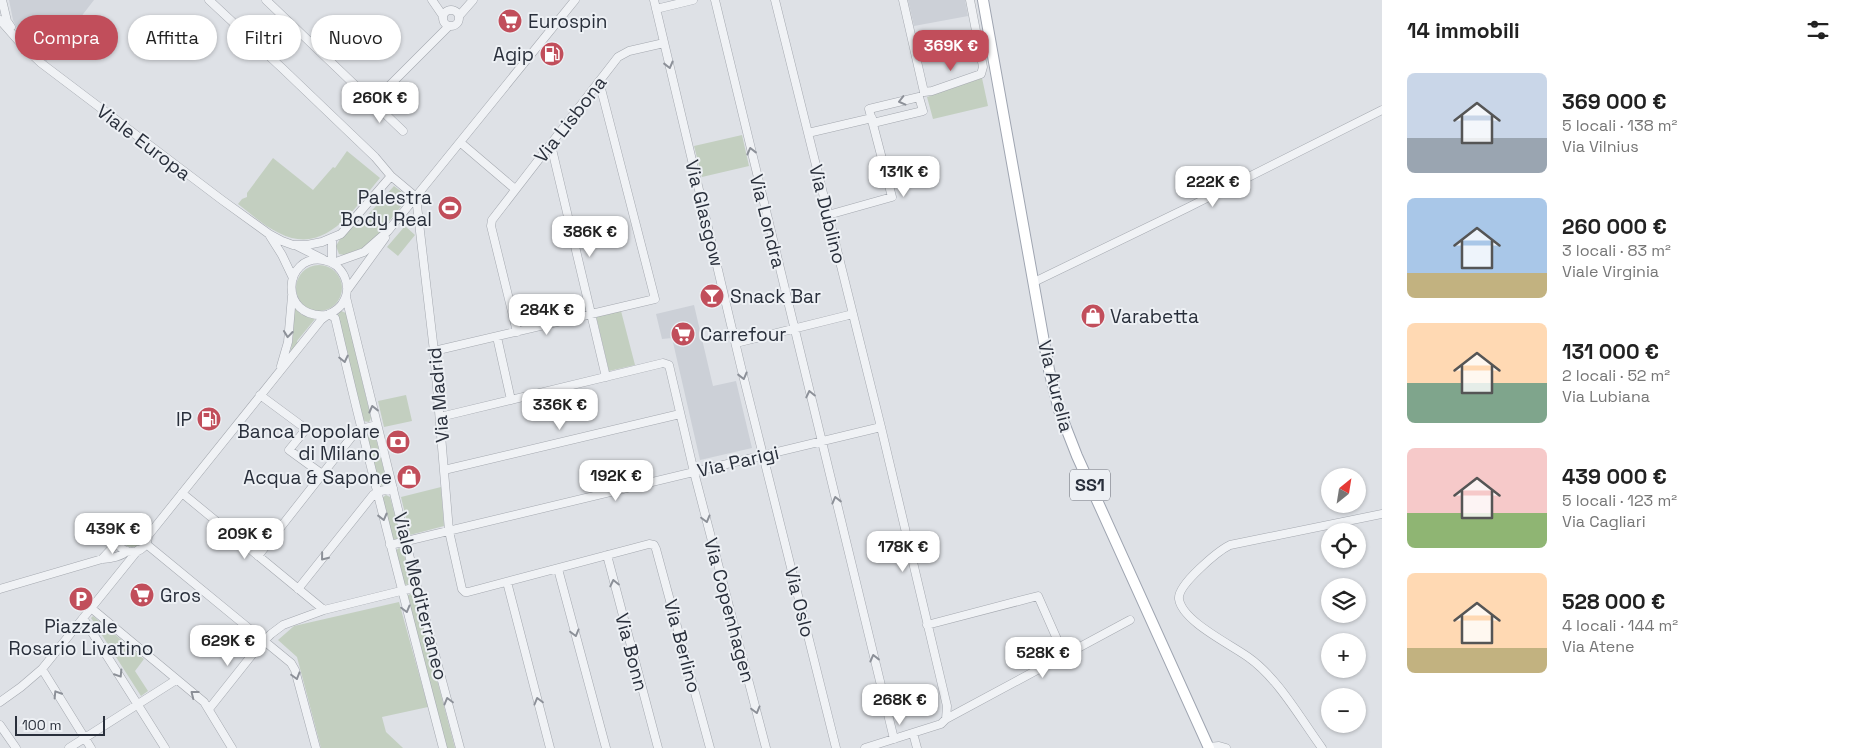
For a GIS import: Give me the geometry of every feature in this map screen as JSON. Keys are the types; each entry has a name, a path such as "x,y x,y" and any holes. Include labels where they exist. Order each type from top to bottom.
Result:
{"main road":[{"name":"Via Aurelia","path":"983,0 1049,370 1064,426 1209,748"}],"street":[{"name":"Viale Europa","path":"1,0 7,21 15,34"},
{"path":"209,0 375,157 391,176 416,197"},
{"path":"266,0 403,131"},
{"name":"Via Glasgow","path":"654,0 764,455"},
{"path":"656,9 693,0"},
{"name":"Via Londra","path":"715,0 894,739"},
{"name":"Via Dublino","path":"775,0 881,428 946,706 946,719"},
{"path":"808,133 922,111 921,94 903,0"},
{"path":"828,215 892,197 869,109 982,74 983,67 970,0"},
{"path":"373,102 449,26 456,24 459,19 433,1"},
{"path":"278,372 286,348 292,278 296,271 309,261 330,262 364,252 388,231 574,1"},
{"path":"449,26 443,21 452,13 471,3"},
{"name":"Viale Europa","path":"0,20 15,37"},
{"name":"Via Lisbona","path":"517,332 491,226 493,219 622,54 664,43"},
{"name":"Viale Europa","path":"38,60 269,234 293,244 306,245 332,238 344,231 391,176"},
{"path":"434,351 655,299 599,81"},
{"path":"1034,282 1188,208 1382,110"},
{"path":"461,143 516,189"},
{"path":"440,418 606,376 552,145"},
{"name":"Via Madrid","path":"416,197 434,351 449,531 461,586 464,591 468,592 507,582"},
{"path":"0,702 42,669 278,372 328,315 338,309 388,231"},
{"name":"Viale Europa","path":"269,234 292,278"},
{"path":"330,262 332,238"},
{"path":"287,266 288,253 293,244 330,262 344,274 347,293"},
{"name":"Viale Mediterraneo","path":"347,293 417,587 460,748"},
{"path":"292,294 295,302 308,314 317,316 328,315"},
{"path":"736,343 853,314"},
{"name":"Viale Mediterraneo","path":"328,315 334,318 336,322 360,429 443,748"},
{"path":"497,337 511,400"},
{"name":"Via Copenhagen","path":"606,376 663,363 668,364 670,368 694,472 766,748"},
{"path":"260,395 306,429 290,450 322,474"},
{"path":"444,470 680,414"},
{"path":"258,556 357,430 377,425"},
{"name":"Via Parigi","path":"390,545 881,428"},
{"name":"Via Oslo","path":"764,455 836,748"},
{"path":"298,589 377,492 393,488"},
{"path":"182,493 324,610"},
{"path":"1322,748 1270,678 1247,657 1215,637 1194,620 1180,604 1179,592 1214,556 1230,545 1382,514"},
{"path":"102,559 114,546 118,528 123,522 162,519"},
{"path":"139,522 145,528 146,540 294,667 316,748"},
{"path":"116,536 119,545 127,551"},
{"name":"Via Berlino","path":"608,555 650,544 654,545 710,748"},
{"path":"0,589 102,559 123,555 127,551 138,550"},
{"path":"123,569 127,551"},
{"path":"550,748 507,582 608,555"},
{"name":"Via Bonn","path":"608,555 658,748"},
{"path":"111,558 119,562 123,569"},
{"path":"558,568 606,748"},
{"path":"209,709 264,640 289,622 324,610 417,587"},
{"path":"927,624 1038,596 1064,655"},
{"path":"91,608 201,699 232,748"},
{"path":"83,618 165,748"},
{"path":"865,748 939,725 946,719 1130,620"},
{"path":"42,669 90,748"},
{"path":"69,748 176,680"},
{"path":"0,724 16,748"},
{"path":"914,733 917,748"},
{"path":"1209,748 1217,746 1226,748"}],"shaded area":[{"path":"9,0 94,0 82,15 15,15 15,24"},
{"path":"908,0 965,0 968,16 914,26"},
{"path":"694,305 713,386 736,381 752,448 700,460 672,338 662,339 656,314"}],"green space":[{"path":"982,78 988,106 933,119 927,97"},
{"path":"742,135 749,166 702,177 694,146"},
{"path":"347,151 380,178 349,215 325,234 311,239 296,239 273,230 238,204 247,197 247,193 273,158 313,190 333,167 335,168"},
{"path":"394,186 406,195 407,199 370,245 344,255 339,254 336,246 340,239 354,225 357,227"},
{"path":"405,226 415,235 398,256 387,247"},
{"path":"314,265 324,265 338,275 342,288 338,301 332,307 324,311 314,311 300,301 296,293 296,283 306,269"},
{"path":"294,307 302,315 315,319 297,341 298,345 290,355 293,337"},
{"path":"341,311 346,313 371,418 369,422 363,421 337,316"},
{"path":"621,311 635,365 609,371 596,316"},
{"path":"406,395 412,421 384,427 378,401"},
{"path":"370,432 375,435 387,482 382,486 379,484 367,437"},
{"path":"441,487 444,526 410,535 401,497"},
{"path":"386,495 390,497 400,535 397,540 392,538 382,498"},
{"path":"132,525 140,528 143,536 140,544 132,547 124,544 121,536 124,528"},
{"path":"399,548 403,550 411,580 408,585 403,584 395,551"},
{"path":"410,594 415,596 455,748 446,748 407,596"},
{"path":"399,602 428,707 382,717 386,732 403,748 321,748 297,657 278,640 294,626"},
{"path":"93,616 144,659 135,671 148,691 141,696 91,618"}],"place":[{"name":"Eurospin","path":"510,21"},
{"name":"Agip","path":"552,54"},
{"name":"Palestra Body Real","path":"450,208"},
{"name":"Snack Bar","path":"712,296"},
{"name":"Varabetta","path":"1093,316"},
{"name":"Carrefour","path":"683,334"},
{"name":"IP","path":"209,419"},
{"name":"Banca Popolare di Milano","path":"398,442"},
{"name":"Acqua & Sapone","path":"409,477"},
{"name":"Gros","path":"142,595"},
{"name":"Piazzale Rosario Livatino","path":"81,599"}]}
